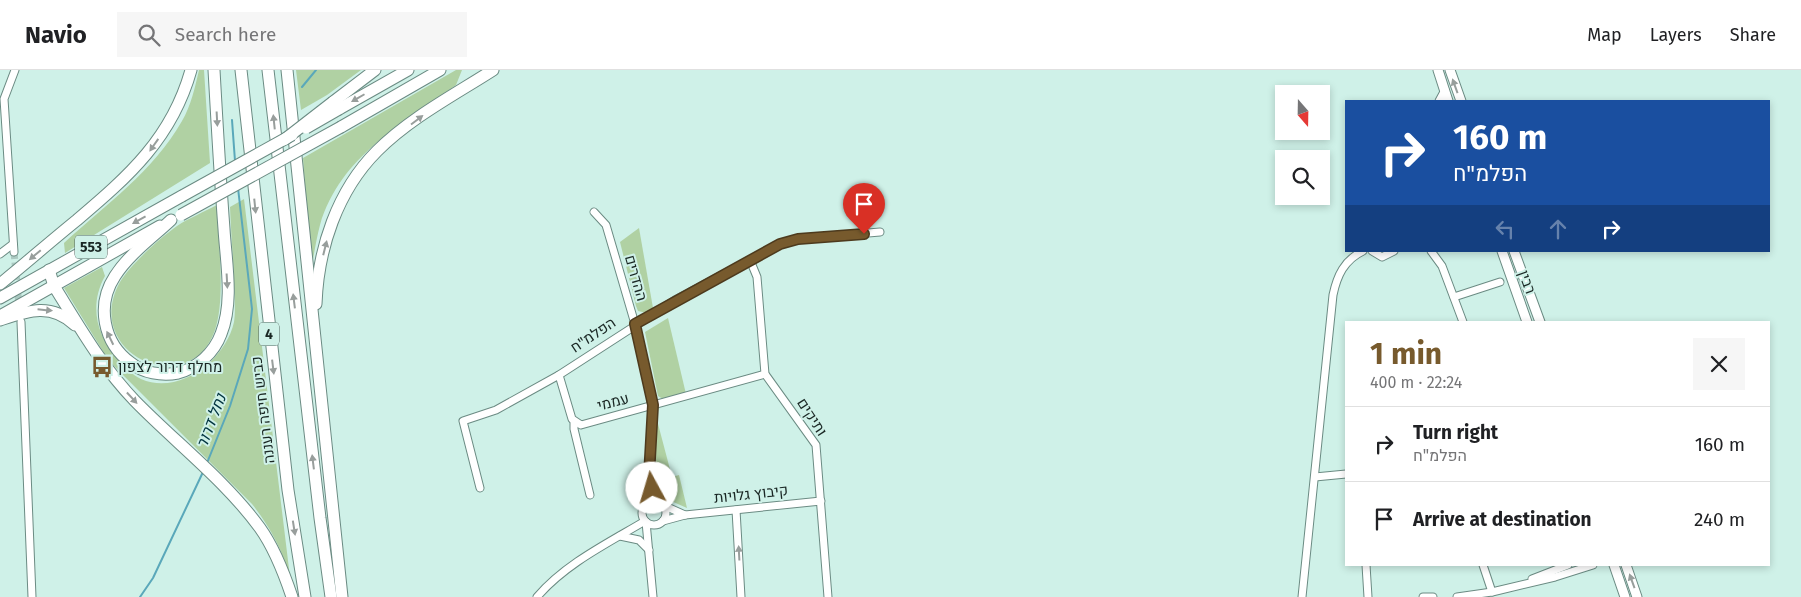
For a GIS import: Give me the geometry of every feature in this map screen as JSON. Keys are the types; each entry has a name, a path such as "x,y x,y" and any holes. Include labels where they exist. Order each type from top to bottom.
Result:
{"main road":[{"path":"0,284 113,191 147,155 174,116 191,70"},
{"path":"176,217 135,253 114,277 104,311 106,332 118,350 132,364 154,373 170,374 183,371 206,358 218,340 225,320 227,284 214,70"},
{"name":"כביש חיפה רעננה","path":"241,70 288,490 304,597"},
{"name":"4","path":"268,70 315,480 331,597"},
{"path":"286,70 342,597"},
{"path":"336,106 375,70"},
{"path":"336,106 408,70"},
{"name":"553","path":"0,316 440,70"},
{"path":"325,436 316,319 316,288 328,236 336,212 348,189 377,151 417,119 493,70"},
{"name":"553","path":"0,298 284,140 336,106"},
{"path":"49,270 54,286 102,362 129,395 230,492 261,530 279,564 292,597"},
{"path":"0,320 30,310 48,310 69,319 84,334"}],"street":[{"path":"14,252 4,99 15,70"},
{"path":"1438,70 1448,100"},
{"path":"1450,70 1461,100"},
{"path":"1440,100 1445,90"},
{"name":"ההדרים","path":"594,212 606,225 635,324 653,405 648,497 645,505"},
{"name":"הפלמ\"ח","path":"480,488 463,421 496,410 559,375 635,324 780,244 798,239 880,232"},
{"path":"0,254 13,244"},
{"path":"1302,597 1335,284 1344,267 1362,252"},
{"path":"1374,252 1382,257 1392,252"},
{"path":"1434,252 1442,266 1463,321"},
{"name":"רבין","path":"1502,252 1527,321"},
{"name":"רבין","path":"1514,252 1540,321"},
{"path":"750,260 757,277 765,374"},
{"path":"1454,298 1500,282"},
{"path":"21,322 32,597"},
{"name":"עממי","path":"574,422 581,425 765,374"},
{"name":"ותיקים","path":"765,374 816,445 828,597"},
{"path":"559,375 574,422 590,495"},
{"path":"1315,477 1345,474"},
{"name":"ההדרים","path":"649,476 654,492 663,505"},
{"path":"650,550 652,534 666,514 663,505 651,501 645,505 642,515 650,550 653,597"},
{"name":"קיבוץ גלויות","path":"660,523 685,515 821,501"},
{"name":"קיבוץ גלויות","path":"663,505 685,515"},
{"path":"736,510 741,597"},
{"path":"537,597 569,569 620,536 645,522 660,523"},
{"path":"620,536 639,540 650,550"},
{"path":"1366,566 1368,597"},
{"path":"1483,566 1492,592"},
{"path":"1457,597 1484,596 1521,584 1565,566"},
{"path":"1552,571 1586,566"},
{"path":"1614,566 1625,597"},
{"path":"1626,566 1637,597"},
{"path":"1423,597 1433,597"}],"green space":[{"path":"199,70 204,70 210,163 65,253 64,243 143,172 170,139 188,109"},
{"path":"296,70 361,70 327,95 301,110"},
{"path":"456,70 462,70 456,85 395,128 358,160 343,179 330,201 320,225 311,270 303,158"},
{"path":"244,199 290,577 275,539 252,504 109,361 64,288 102,267 105,276 97,298 96,309 100,330 110,350 129,370 141,379 156,383 171,382 185,378 199,371 222,349 234,322 235,301 230,207"},
{"path":"217,205 221,285 215,330 202,352 184,363 163,366 143,360 126,348 114,330 112,308 120,282 138,260 170,231 186,220"},
{"path":"639,228 653,308 647,313 638,311 636,306 620,242"},
{"path":"668,318 686,394 663,399 658,396 645,332"},
{"path":"657,420 672,477 679,475 687,508 662,497 656,469"}],"waterway":[{"name":"נחל דרור","path":"302,87 316,70"},
{"name":"נחל דרור","path":"232,120 235,161"},
{"name":"נחל דרור","path":"207,463 230,406 248,349 252,309 238,188"},
{"name":"נחל דרור","path":"140,597 153,578 203,472"}],"tunnel":[{"path":"14,252 19,306"}],"place":[{"name":"מחלף דרור לצפון","path":"102,367"}],"route":[{"path":"652,488 649,476 653,405 635,324 675,300 780,244 798,239 864,234"}]}
